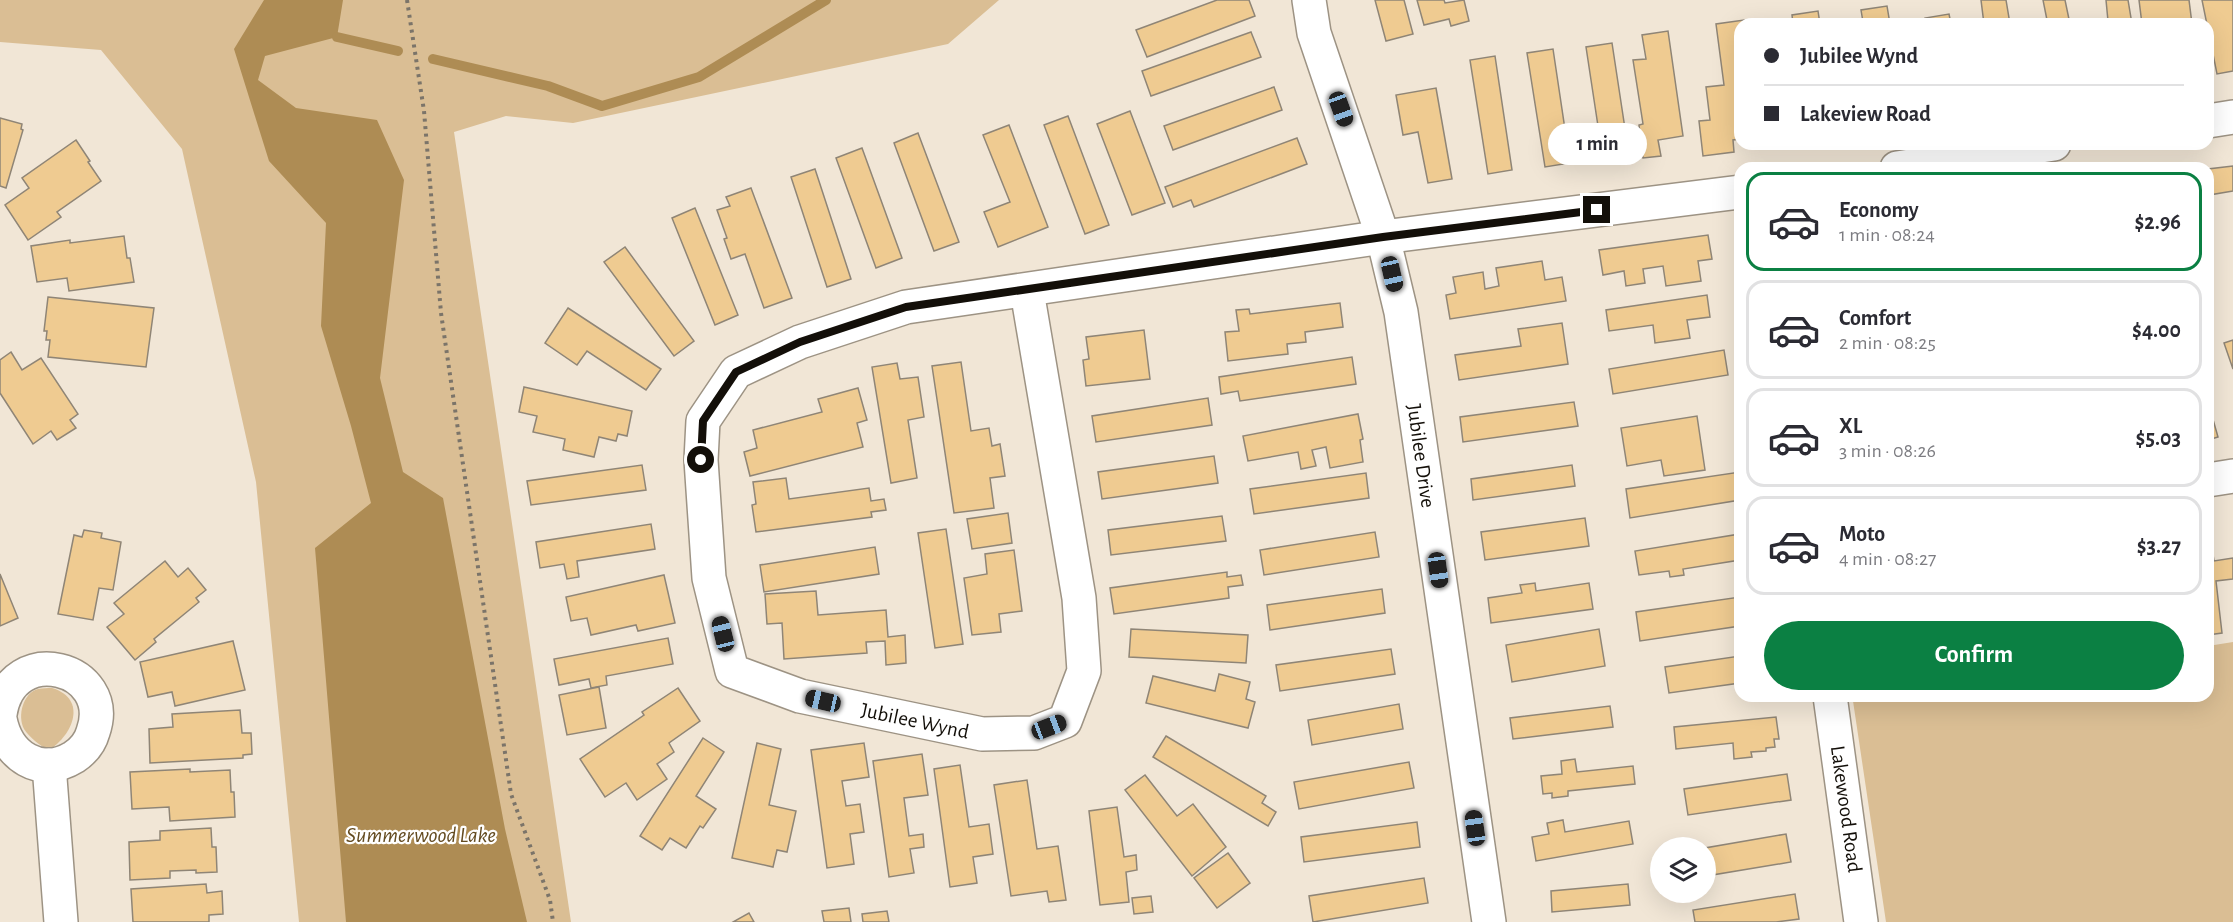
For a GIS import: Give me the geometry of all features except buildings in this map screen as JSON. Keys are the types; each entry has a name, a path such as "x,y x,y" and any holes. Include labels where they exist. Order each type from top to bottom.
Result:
{"street":[{"name":"Jubilee Drive","path":"1309,0 1314,33 1383,237 1401,312 1489,922"},
{"path":"2214,119 2233,117"},
{"path":"1936,162 2015,150"},
{"name":"Jubilee Wynd","path":"1028,291 1080,598 1084,671 1065,721 1034,733 982,734 800,696 732,671 709,578 701,460 703,421 736,372 800,342 906,307 1028,291 1383,237 1734,193"},
{"path":"2214,479 2233,476"},
{"path":"0,714 2,702 9,688 20,677 33,670 49,668 64,671 78,679 90,692 96,707 96,724 90,740 80,753 66,762 49,765 34,763 20,757 9,746 2,732 0,719"},
{"name":"Lakewood Road","path":"1831,702 1861,922"},
{"path":"49,765 61,922"}],"path":[{"path":"407,0 424,111 441,313 511,794 550,900 553,922"}],"shaded area":[{"path":"0,0 999,0 948,44 573,123 506,116 454,132 571,922 299,922 256,482 182,149 101,50 0,42"},
{"path":"2233,642 2233,922 1886,922 1853,702 2214,702 2214,645"},
{"path":"52,688 63,693 70,700 73,718 65,736 49,750 26,732 22,724 21,712 25,700 33,691"}],"water":[{"name":"Summerwood Lake","path":"264,0 343,0 337,37 265,56 258,80 296,108 377,120 404,180 380,378 403,472 443,498 505,829 527,922 346,922 315,548 371,503 321,326 326,223 269,161 234,49"}],"waterway":[{"path":"433,59 548,86 602,106 699,77 826,0"},
{"path":"337,37 398,51"}],"route":[{"path":"701,460 703,421 736,372 800,342 906,307 1028,291 1383,237 1597,210"}]}
